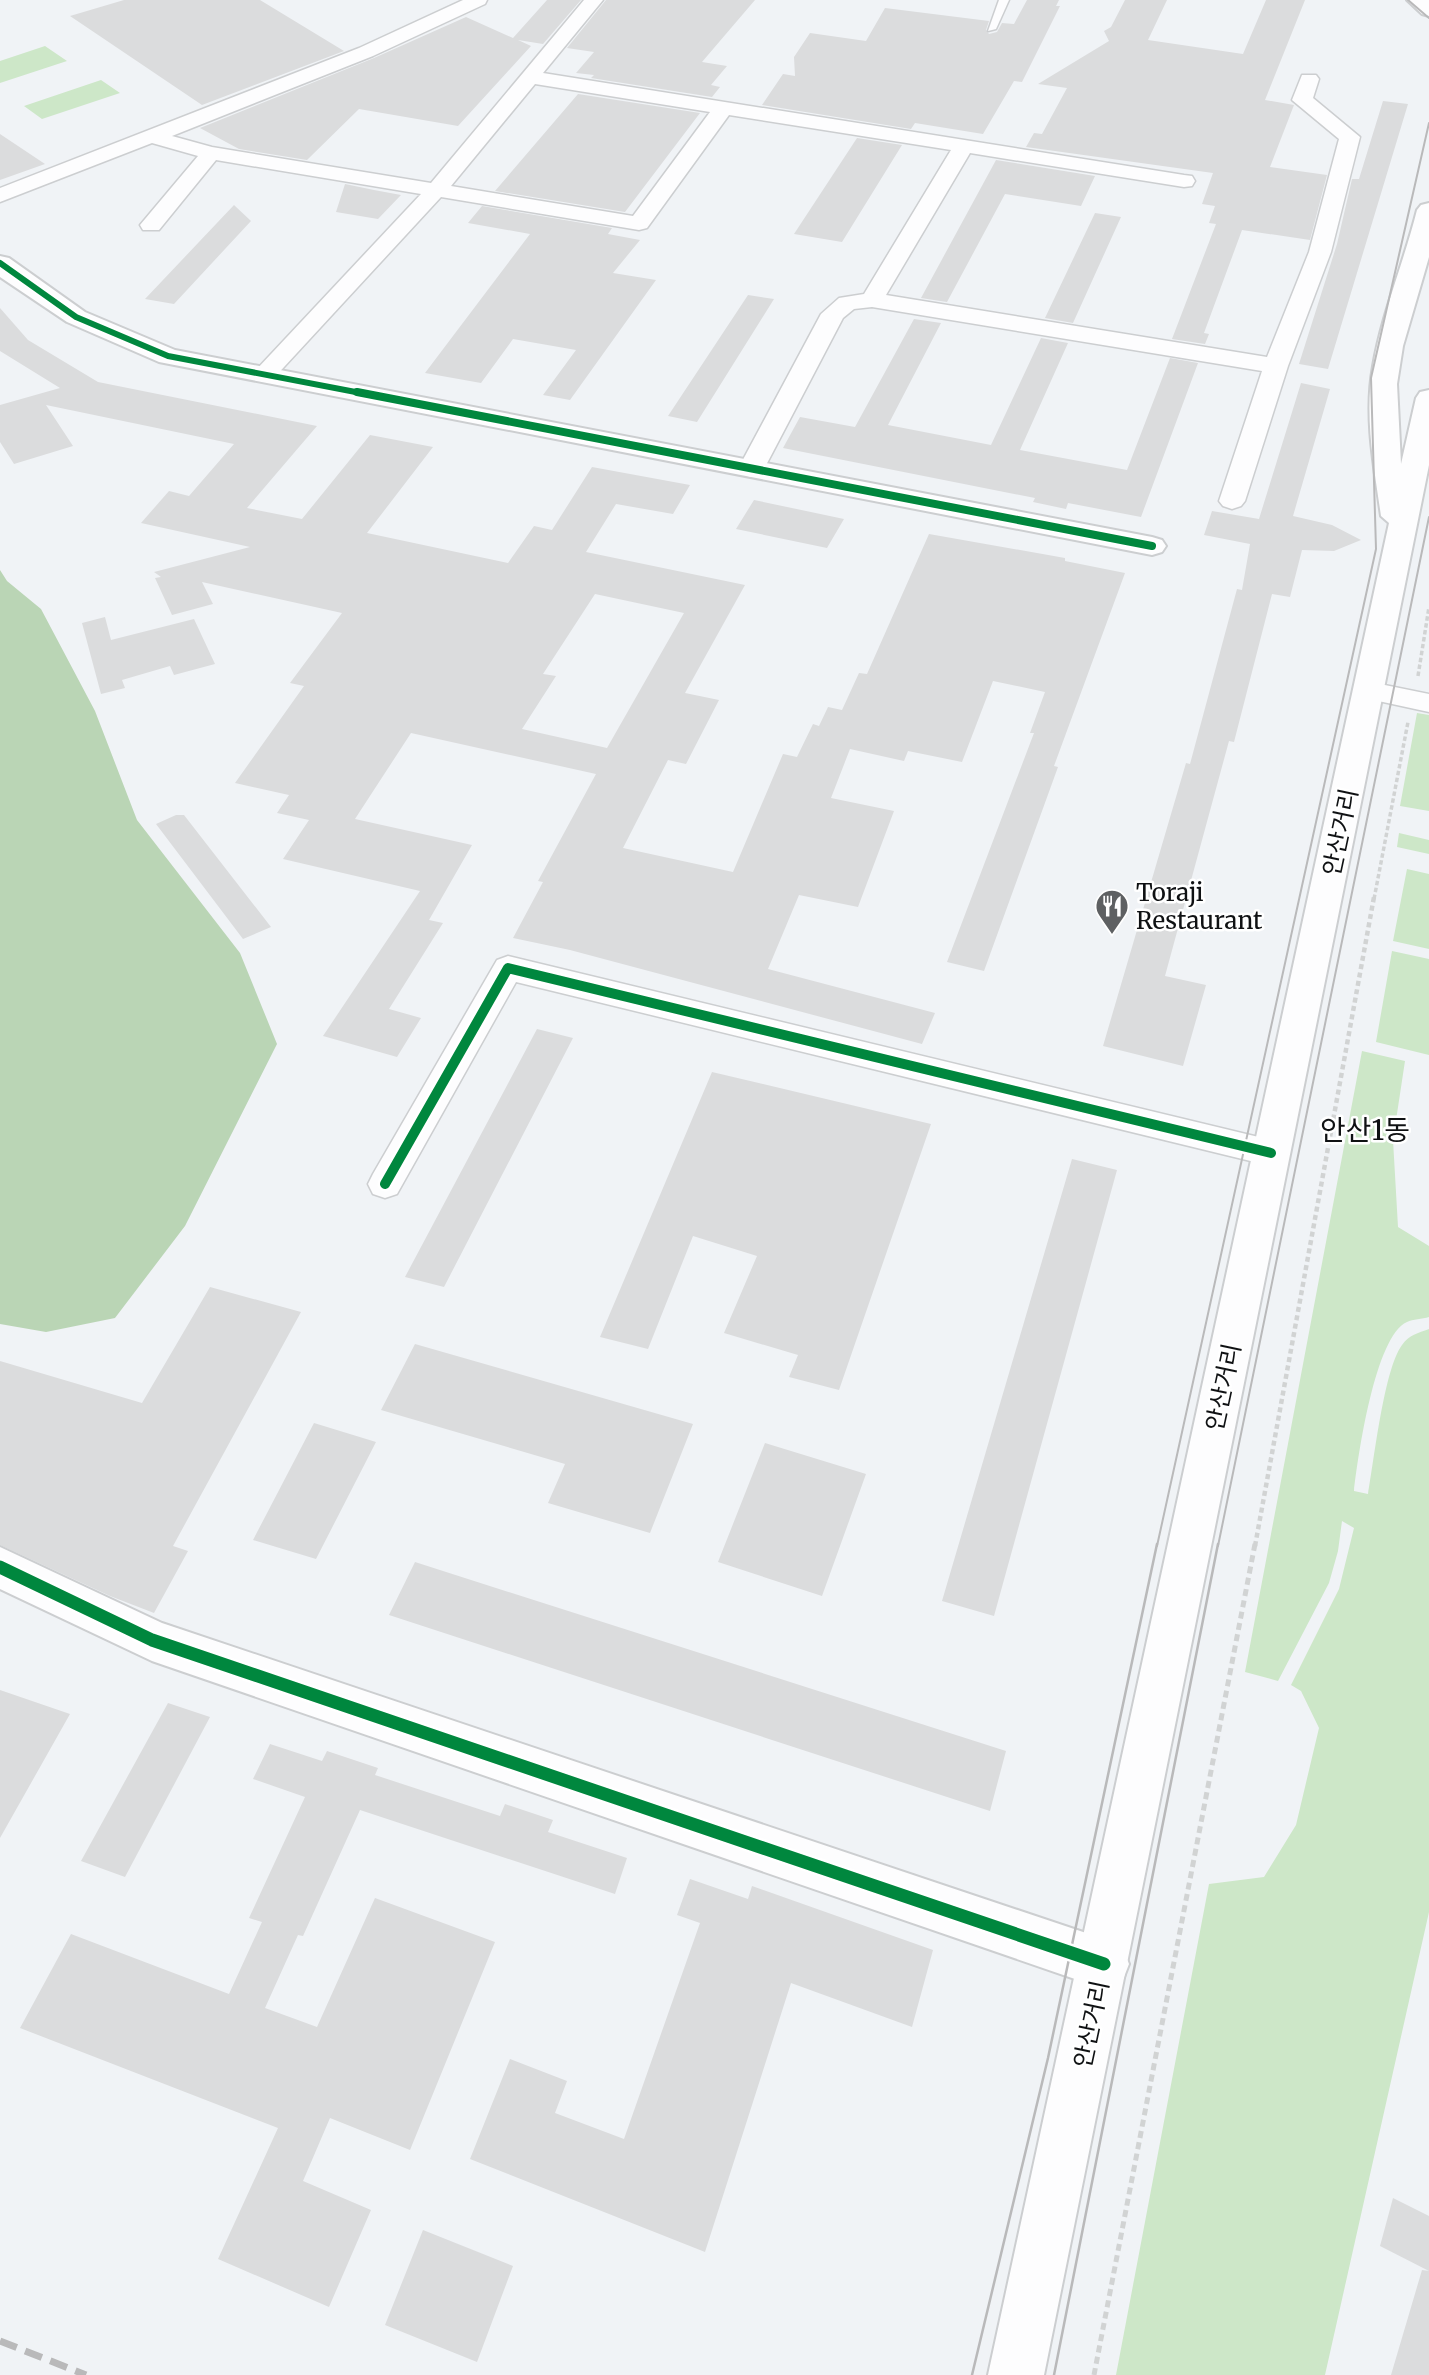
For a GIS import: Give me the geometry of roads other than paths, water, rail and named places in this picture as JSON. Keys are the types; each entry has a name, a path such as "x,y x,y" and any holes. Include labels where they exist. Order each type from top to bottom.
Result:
{"main road":[{"path":"1417,0 1429,10"},
{"path":"1400,546 1388,471 1384,392 1387,365 1429,210"},
{"path":"0,263 76,317 168,356 1152,546"},
{"name":"안산거리","path":"1016,2375 1104,1964 1271,1153 1423,448 1429,398"},
{"path":"0,1567 152,1640 1104,1964"}],"street":[{"path":"0,196 366,52 478,0"},
{"path":"264,375 435,191 594,0"},
{"path":"528,77 723,108 929,133 964,146 1184,181"},
{"path":"1233,501 1276,366 1320,252 1350,137 1302,100 1310,79"},
{"path":"153,136 210,153 639,223 723,108"},
{"path":"872,300 964,146"},
{"path":"150,226 201,168 210,153"},
{"path":"751,469 833,314 846,303 872,300 1276,366"},
{"path":"1370,691 1421,701"},
{"path":"384,1184 508,968 1271,1153"}],"lane":[{"path":"991,29 1004,0"}],"tram line":[{"path":"1408,0 1429,18"},
{"path":"1157,1546 1376,549 1371,378 1429,123"},
{"path":"1218,1546 1429,517"},
{"path":"972,2375 1048,2058 1157,1544"},
{"path":"1054,2375 1218,1544"}],"railway":[{"path":"0,2341 86,2375"}],"place":[{"name":"Toraji Restaurant","path":"1112,936"}],"district":[{"name":"안산1동","path":"1365,1130"}]}
